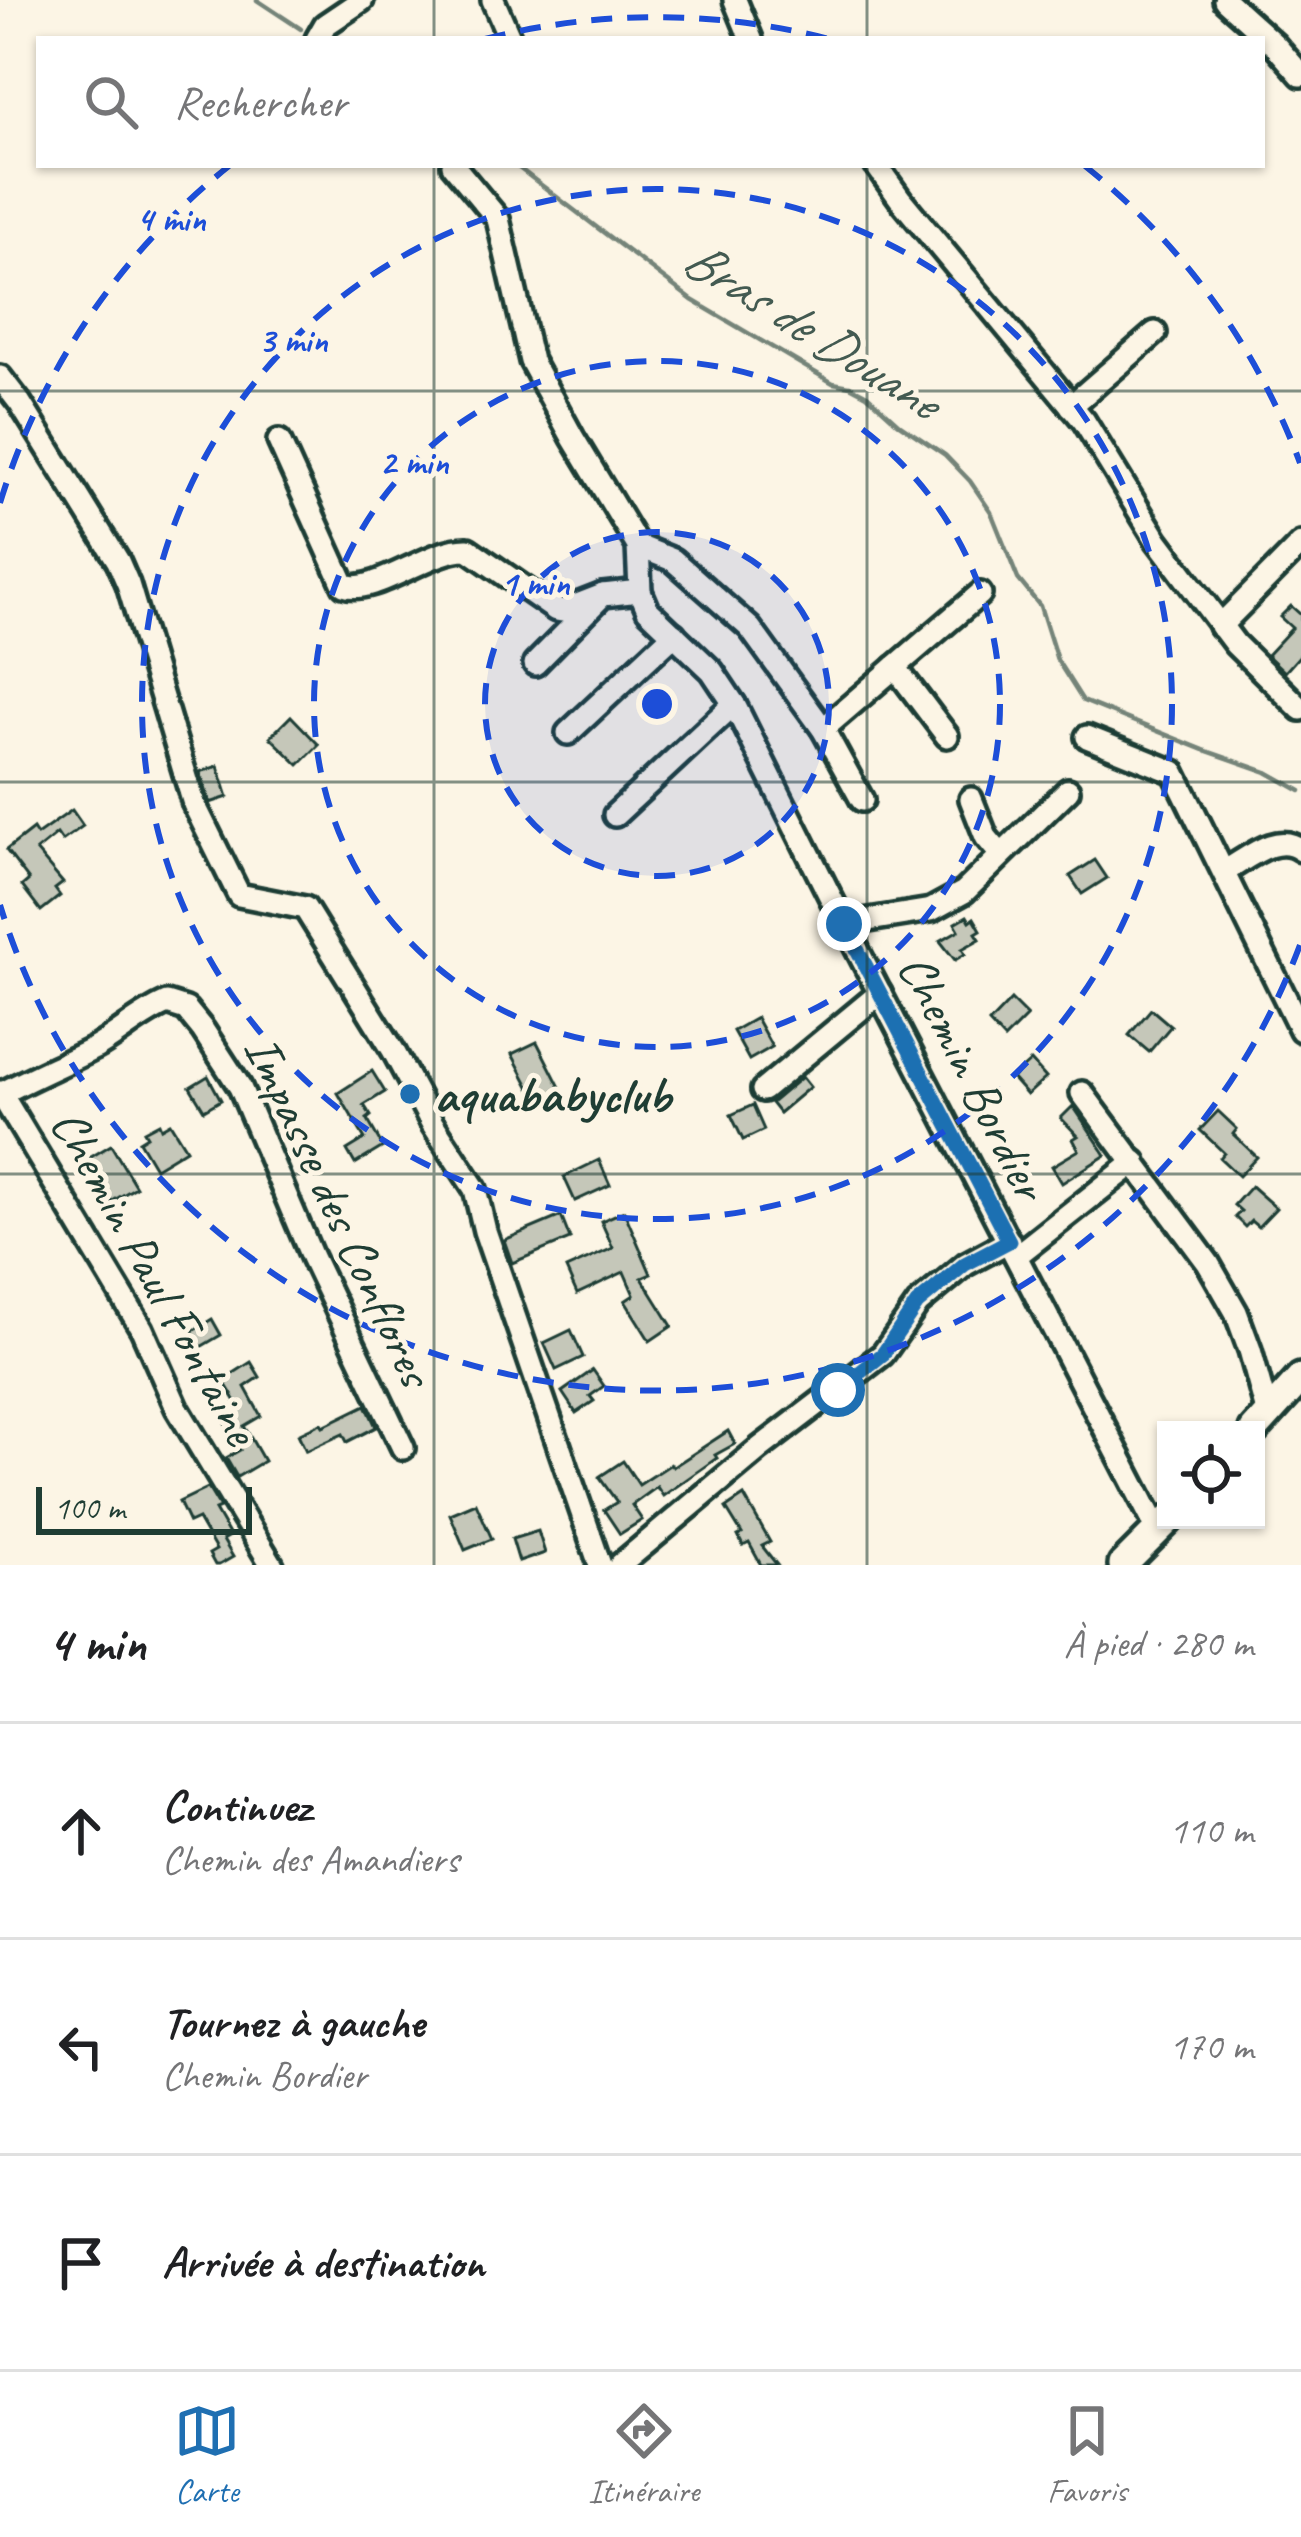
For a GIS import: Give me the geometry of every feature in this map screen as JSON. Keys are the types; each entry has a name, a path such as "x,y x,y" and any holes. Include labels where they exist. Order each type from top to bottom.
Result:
{"main road":[{"path":"1263,1421 1301,1378"},
{"path":"1123,1565 1159,1529"}],"street":[{"path":"319,36 325,25 362,0"},
{"path":"493,0 509,36"},
{"path":"735,0 750,36"},
{"path":"1225,0 1264,36"},
{"path":"1265,37 1301,75"},
{"path":"279,442 344,585 374,583 446,551 468,549 556,610 640,591 638,546 532,362 497,219 455,168"},
{"path":"878,168 1084,421 1157,540 1220,626 1301,709"},
{"path":"1071,406 1155,333"},
{"path":"0,376 118,561 194,804 239,895 305,908 475,1190 600,1565"},
{"path":"1220,626 1301,544"},
{"path":"638,546 674,560 750,628 823,730 862,800"},
{"name":"Chemin Bordier","path":"640,591 648,610 712,671 734,704 1152,1524 1157,1524"},
{"path":"823,730 980,594"},
{"path":"535,664 603,596"},
{"path":"568,734 674,634"},
{"path":"896,667 947,736"},
{"path":"615,815 734,704"},
{"path":"1087,737 1174,772 1301,1030"},
{"path":"844,924 938,908 964,892 1068,790"},
{"path":"970,800 986,837 1001,855"},
{"path":"1225,871 1278,842 1301,850"},
{"path":"763,1090 880,993"},
{"name":"Impasse des Conflores","path":"0,1093 96,1047 155,1008 167,1003 187,1009 240,1087 312,1258 403,1448"},
{"name":"Chemin Paul Fontaine","path":"0,1093 133,1312 177,1408 272,1565"},
{"path":"1082,1093 1208,1263 1236,1312 1266,1408 1262,1421"},
{"path":"620,1565 760,1448 883,1354 917,1304 965,1264 1012,1249 1135,1162"}],"building":[{"path":"1291,606 1301,615 1301,654 1285,672 1267,655 1292,628 1280,617"},
{"path":"291,716 319,745 299,765 270,737"},
{"path":"218,766 228,797 210,803 200,772"},
{"path":"72,810 83,826 62,841 57,834 36,851 63,883 55,889 60,896 41,911 22,886 29,880 6,850 33,829 37,835"},
{"path":"1095,860 1107,878 1082,894 1070,876"},
{"path":"967,916 981,930 976,933 980,939 962,949 965,954 955,960 940,941 959,930 955,923"},
{"path":"1011,1000 1027,1016 1004,1039 989,1023"},
{"path":"1151,1009 1171,1026 1149,1052 1129,1035"},
{"path":"756,1018 772,1047 749,1060 733,1031"},
{"path":"537,1042 563,1093 539,1105 512,1054"},
{"path":"1031,1061 1046,1078 1027,1095 1012,1078"},
{"path":"372,1071 385,1092 364,1105 383,1147 355,1164 347,1150 365,1139 338,1093"},
{"path":"208,1076 221,1100 204,1110 190,1087"},
{"path":"802,1077 810,1087 779,1113 771,1103"},
{"path":"753,1105 764,1130 743,1140 731,1115"},
{"path":"1073,1106 1106,1155 1062,1183 1052,1166 1079,1150 1073,1139 1078,1136 1061,1118"},
{"path":"1218,1111 1257,1157 1239,1176 1200,1130"},
{"path":"159,1123 161,1128 170,1123 186,1149 155,1168 139,1141 147,1136 144,1131"},
{"path":"111,1145 136,1187 111,1202 86,1160"},
{"path":"599,1160 610,1185 575,1201 564,1177"},
{"path":"1251,1186 1276,1208 1258,1227 1251,1221 1245,1227 1235,1217 1241,1211 1234,1205"},
{"path":"624,1211 651,1274 642,1278 672,1326 650,1341 625,1301 634,1295 624,1272 577,1294 566,1269 613,1248 601,1221"},
{"path":"561,1216 570,1239 512,1263 504,1240"},
{"path":"212,1319 221,1335 192,1352 183,1337"},
{"path":"571,1330 583,1357 556,1370 544,1343"},
{"path":"251,1362 260,1377 245,1387 261,1416 244,1426 264,1461 237,1477 226,1458 240,1450 219,1413 237,1403 223,1380"},
{"path":"593,1370 604,1386 590,1396 594,1401 576,1413 562,1392"},
{"path":"366,1405 376,1427 347,1442 343,1434 306,1451 298,1434"},
{"path":"728,1431 735,1444 663,1496 657,1487 632,1505 642,1520 620,1534 604,1510 617,1502 599,1477 623,1461 639,1485"},
{"path":"208,1488 220,1508 215,1510 230,1536 223,1540 233,1557 219,1565 209,1554 216,1550 198,1519 189,1523 179,1502"},
{"path":"744,1496 770,1542 762,1546 777,1565 761,1565 749,1543 743,1546 738,1536 742,1534 726,1508"},
{"path":"476,1503 492,1539 465,1550 450,1514"},
{"path":"538,1531 545,1553 519,1562 512,1539"}],"waterway":[{"name":"Bras de Douane","path":"257,0 301,29"},
{"name":"Bras de Douane","path":"519,168 692,300 833,383 867,395 945,455 991,512 1018,579 1040,606 1057,660 1083,701 1267,772 1301,791"}],"place":[{"name":"aquababyclub","path":"410,1094"}],"route":[{"path":"838,1390 883,1354 917,1304 965,1264 1009,1241 844,924"}]}
